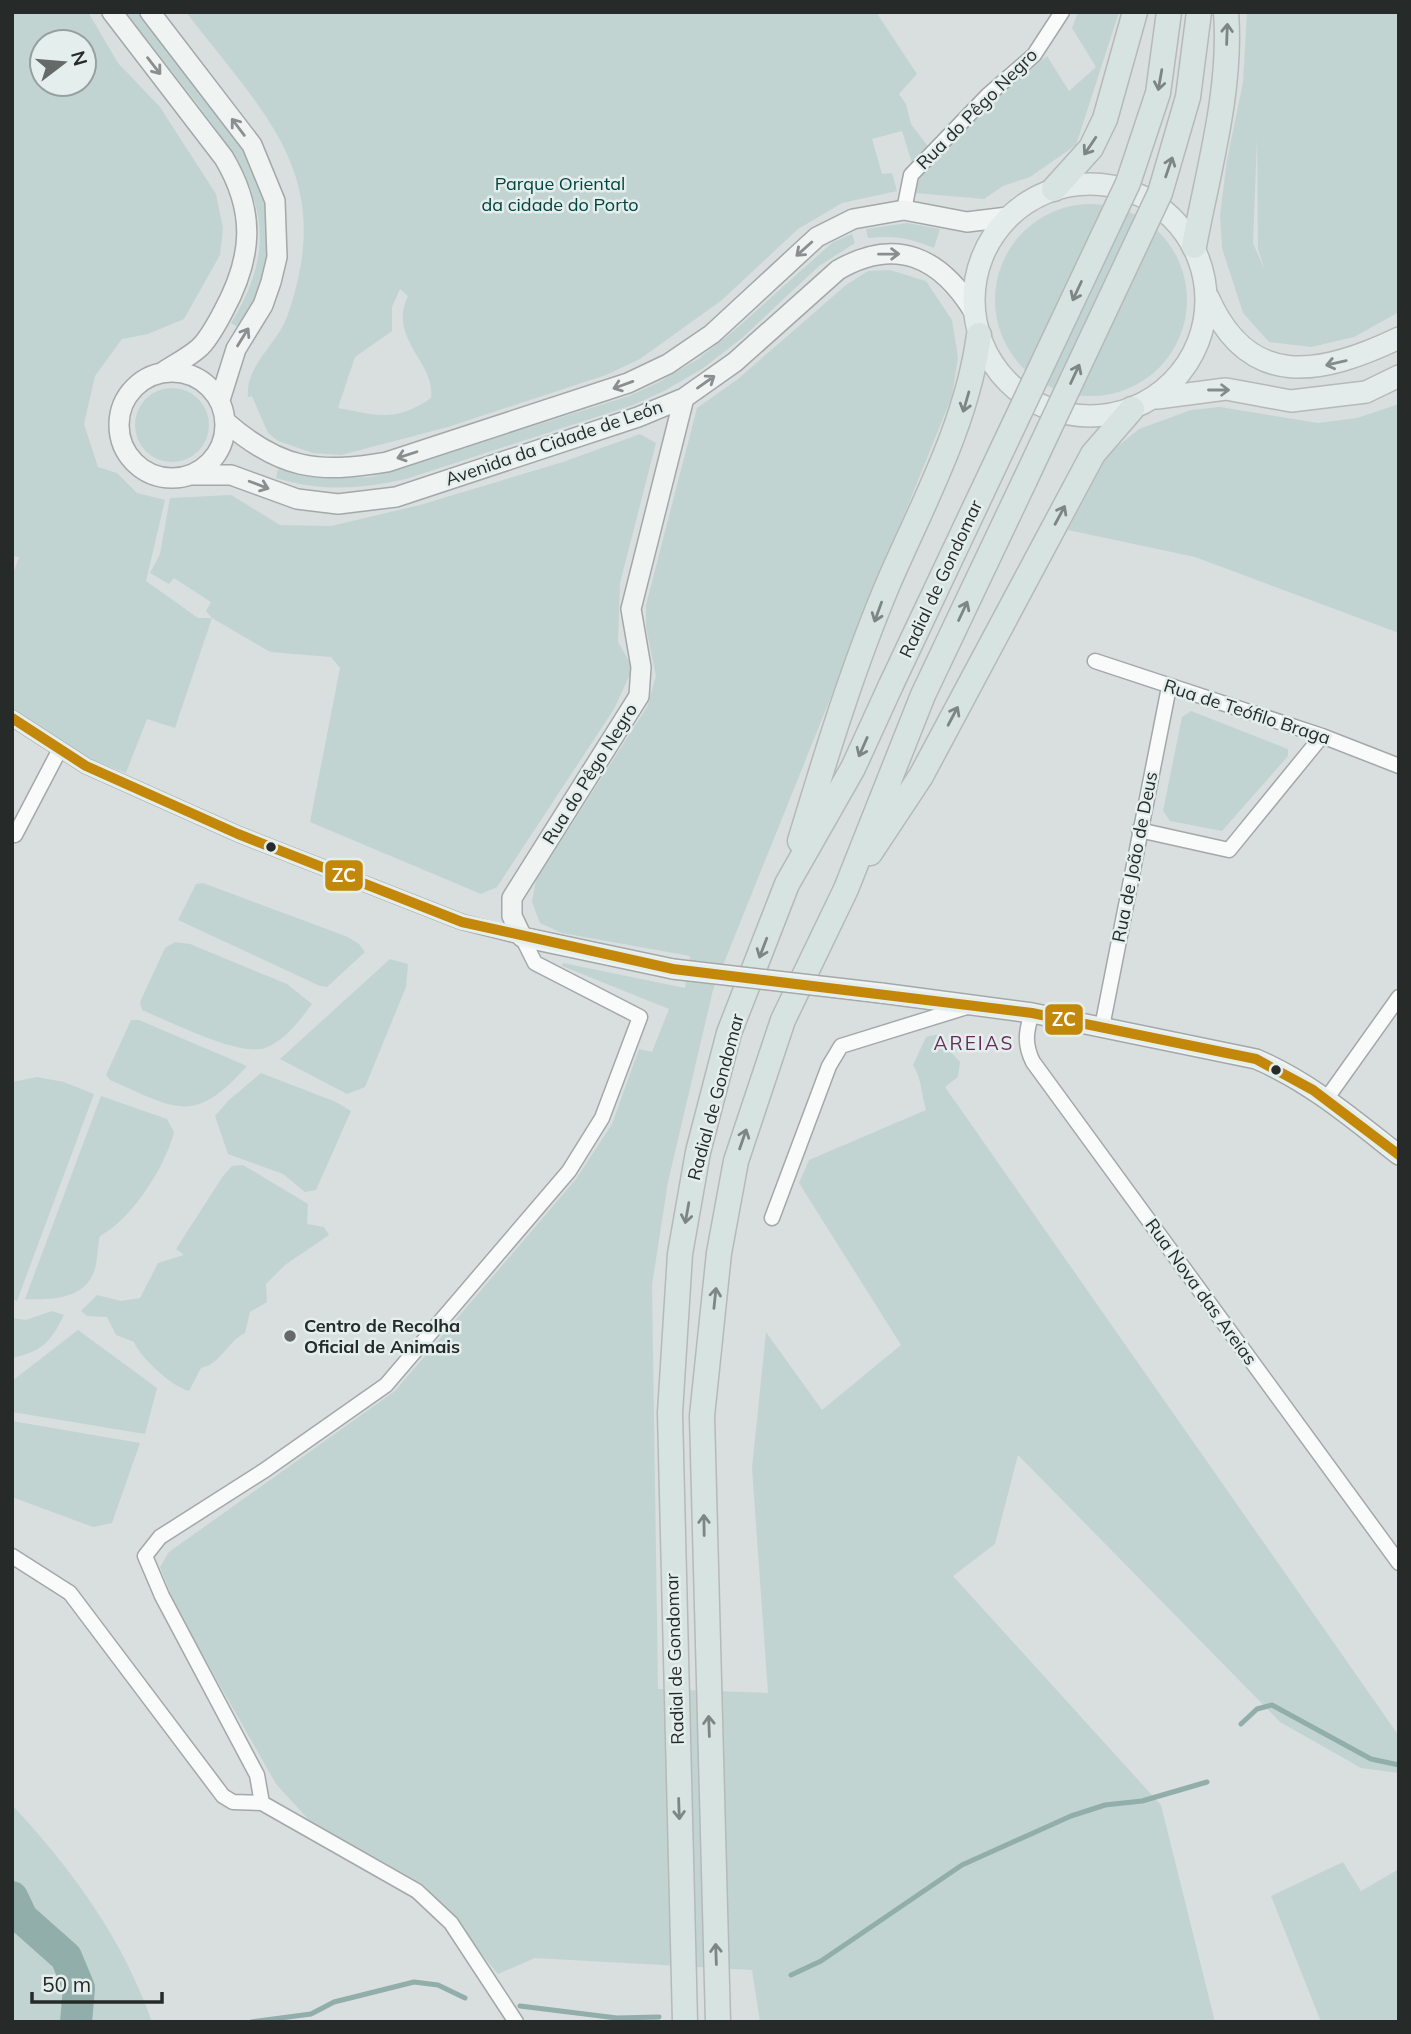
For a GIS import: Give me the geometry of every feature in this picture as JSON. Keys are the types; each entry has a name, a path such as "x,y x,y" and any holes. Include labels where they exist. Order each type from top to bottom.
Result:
{"highway":[{"path":"1054,189 1091,148 1105,119 1135,12"},
{"name":"Radial de Gondomar","path":"685,2022 670,1413 680,1254 698,1152 729,1033 787,884 853,768 1128,183 1158,93 1169,12"},
{"name":"Radial de Gondomar","path":"718,2022 702,1416 719,1253 736,1161 783,1020 846,889 923,695 1160,193 1188,97 1199,12"},
{"path":"1194,246 1221,106 1227,12"},
{"path":"787,884 824,761 887,587 965,408 977,323"},
{"path":"846,889 921,776 1093,454 1142,404"}],"main road":[{"path":"112,12 224,158 238,181 246,207 246,253 234,292 200,347 163,372 146,378 127,397 118,423 121,441 129,458 142,470 159,478 176,479 207,467 218,454 225,439 226,422 220,400 210,387 196,377 180,372 163,372"},
{"path":"150,12 252,145 275,201 277,257 271,282 263,305 236,349 220,400"},
{"path":"1399,338 1356,358 1324,365 1292,368 1264,361 1237,345 1217,319 1207,295 1194,246 1172,217 1143,195 1108,184 1084,183 1054,189 1037,196 1008,217 986,247 976,282 977,323 987,353 1009,383 1038,404 1073,415 1109,415 1189,391 1226,389 1291,401 1366,392 1399,376"},
{"name":"Avenida da Cidade de León","path":"226,422 273,457 307,466 347,469 387,462 628,383 658,369 712,334 817,237 853,219 904,210 967,222 1008,217"},
{"name":"Avenida da Cidade de León","path":"192,475 231,475 297,499 338,504 396,497 499,464 638,417 684,398 735,362 838,270 864,257 882,253 923,259 960,289 977,323"},
{"path":"1142,404 1173,382 1194,352 1206,317 1207,295"},
{"name":"Rua do Pêgo Negro","path":"522,937 512,916 512,898 639,696 641,667 631,609 684,398"},
{"path":"522,937 673,969 1032,1013 1256,1059 1284,1071 1327,1098 1399,1155"}],"street":[{"name":"Rua do Pêgo Negro","path":"904,210 911,175 988,95 1034,55 1062,12"},
{"name":"Rua de Teófilo Braga","path":"1095,661 1322,736 1399,766"},
{"name":"Rua de João de Deus","path":"1102,1027 1139,830 1170,687"},
{"path":"12,718 19,726 59,751 238,834 462,922 522,937 535,963 640,1017 602,1118 576,1161 386,1385 265,1470 160,1537 145,1556 162,1596 257,1775 262,1804"},
{"path":"1139,830 1230,850 1322,736"},
{"path":"15,835 59,751"},
{"path":"1327,1098 1399,997"},
{"path":"772,1218 829,1066 841,1046 972,1006"},
{"name":"Rua Nova das Areias","path":"1032,1013 1026,1033 1026,1049 1032,1062 1399,1563"},
{"path":"12,1556 70,1593 223,1796 233,1802 262,1804 417,1891 452,1923 516,2022"}],"green space":[{"path":"12,12 88,12 97,28 28,28 28,98 98,98 98,29 118,63 160,107 216,194 223,228 220,255 184,319 148,334 122,339 95,376 84,424 98,467 117,473 137,493 165,500 146,581 198,618 212,618 175,728 147,719 126,773 79,755 12,710 12,577 19,557 12,556"},
{"path":"126,12 140,12 227,127 258,181 266,208 269,235 266,263 257,294 240,328 231,323 248,290 257,260 260,232 256,206 233,154"},
{"name":"Parque Oriental da cidade do Porto","path":"186,12 876,12 917,74 899,94 906,104 911,124 930,149 912,163 902,131 872,139 882,174 892,173 897,191 842,203 798,229 722,300 640,359 606,375 448,427 341,455 313,453 278,441 268,433 252,396 248,397 251,375 287,317 300,267 304,224 298,186 286,151 267,118","holes":["400,289 408,296 403,311 403,325 407,338 427,373 431,398 396,414 375,415 338,408 355,357 392,331 392,307"]},
{"path":"1078,12 1119,12 1076,145 1030,177 1003,186 984,199 915,193 921,173 988,105 1047,56 1069,91 1096,67 1072,28"},
{"path":"1247,12 1399,12 1399,312 1354,337 1311,347 1269,342 1243,313 1222,248 1220,215 1227,160 1243,82","holes":["1257,139 1258,249 1265,271 1253,243"]},
{"path":"1091,204 1128,211 1159,232 1180,263 1187,300 1180,337 1159,368 1128,389 1091,396 1054,389 1023,368 1002,337 995,300 1002,263 1023,232 1054,211"},
{"path":"907,223 940,229 934,248 902,238 868,238 866,229"},
{"path":"852,234 855,243 819,266 742,338 702,369 633,405 406,479 341,488 276,478 278,469 331,478 371,477 629,396 698,359 737,328 833,242"},
{"path":"890,270 926,281 952,320 958,357 952,396 713,990 668,1182 652,1285 658,1689 768,1693 752,1468 766,1332 822,1410 901,1345 799,1183 809,1160 926,1110 920,1081 913,1065 926,1037 939,1034 946,1047 960,1062 958,1077 945,1087 1399,1736 1399,1773 1361,1768 1280,1722 1018,1455 995,1544 953,1576 1161,1805 1215,2022 760,2022 752,1970 535,1958 498,1974 423,1884 309,1820 276,1784 177,1610 160,1567 169,1552 395,1391 576,1179 612,1124 639,1049 652,1052 669,1009 562,966 563,963 685,988 690,956 562,933 540,923 532,902 536,880 647,707 656,676 646,628 646,605 697,408 738,379 846,285 868,271"},
{"path":"172,388 186,391 198,399 206,411 209,425 206,439 198,451 186,459 172,462 158,459 146,451 138,439 135,425 138,411 146,399 158,391"},
{"path":"1399,404 1399,633 1195,557 1068,530 1108,454 1139,429 1191,410 1220,407 1318,423 1357,418"},
{"path":"640,434 656,443 620,583 618,642 633,668 614,709 497,887 481,894 310,822 340,668 331,657 270,652 212,618 206,611 211,602 174,578 169,584 150,573 160,554 170,498 231,495 280,525 331,526 420,505 563,462"},
{"path":"1191,711 1288,749 1288,756 1222,831 1170,821 1163,811 1182,717"},
{"path":"203,883 348,937 365,952 327,987 320,986 178,920 196,884"},
{"path":"175,942 190,944 287,984 312,1004 279,1040 265,1048 253,1049 222,1043 142,1010 140,1002 165,948"},
{"path":"390,959 408,964 406,987 365,1087 347,1094 280,1059"},
{"path":"131,1020 139,1020 247,1066 212,1098 197,1105 168,1104 151,1098 110,1080 106,1075"},
{"path":"261,1073 336,1102 351,1111 316,1190 305,1192 283,1174 228,1154 215,1116 229,1100"},
{"path":"37,1077 64,1082 94,1094 17,1301 12,1299 12,1082"},
{"path":"101,1096 167,1119 174,1132 170,1146 146,1191 124,1218 100,1236 96,1266 88,1283 64,1297 25,1299"},
{"path":"243,1165 308,1204 307,1224 324,1227 329,1235 285,1265 266,1284 267,1302 250,1312 245,1333 214,1362 201,1368 189,1391 157,1371 134,1342 116,1335 107,1317 87,1316 81,1311 97,1295 121,1301 140,1298 158,1263 184,1255 176,1249 223,1176 232,1166"},
{"path":"52,1311 64,1315 49,1339 31,1353 12,1358 12,1318 26,1320"},
{"path":"78,1330 157,1388 145,1434 12,1412 12,1381"},
{"path":"12,1421 140,1443 112,1523 93,1527 12,1497"},
{"path":"12,1805 55,1854 94,1906 126,1962 152,2022 12,2022"},
{"path":"1343,1862 1361,1891 1399,1869 1399,2022 1321,2022 1271,1896"}],"waterway":[{"path":"1241,1724 1257,1709 1272,1705 1371,1759 1399,1765"},
{"path":"791,1975 821,1961 962,1865 1071,1816 1105,1805 1142,1801 1207,1782"},
{"path":"12,1897 22,1918 66,1957 79,1988 76,2022"},
{"path":"251,2022 311,2014 334,2002 414,1982 438,1985 465,1998"},
{"path":"520,2006 617,2018 659,2017"}],"transit line":[{"name":"ZC","path":"12,718 86,766 238,834 462,922 673,969 1032,1013 1256,1059 1313,1090 1399,1155"}],"place":[{"name":"Centro de Recolha Oficial de Animais","path":"290,1336"}],"district":[{"name":"AREIAS","path":"974,1043"}]}
